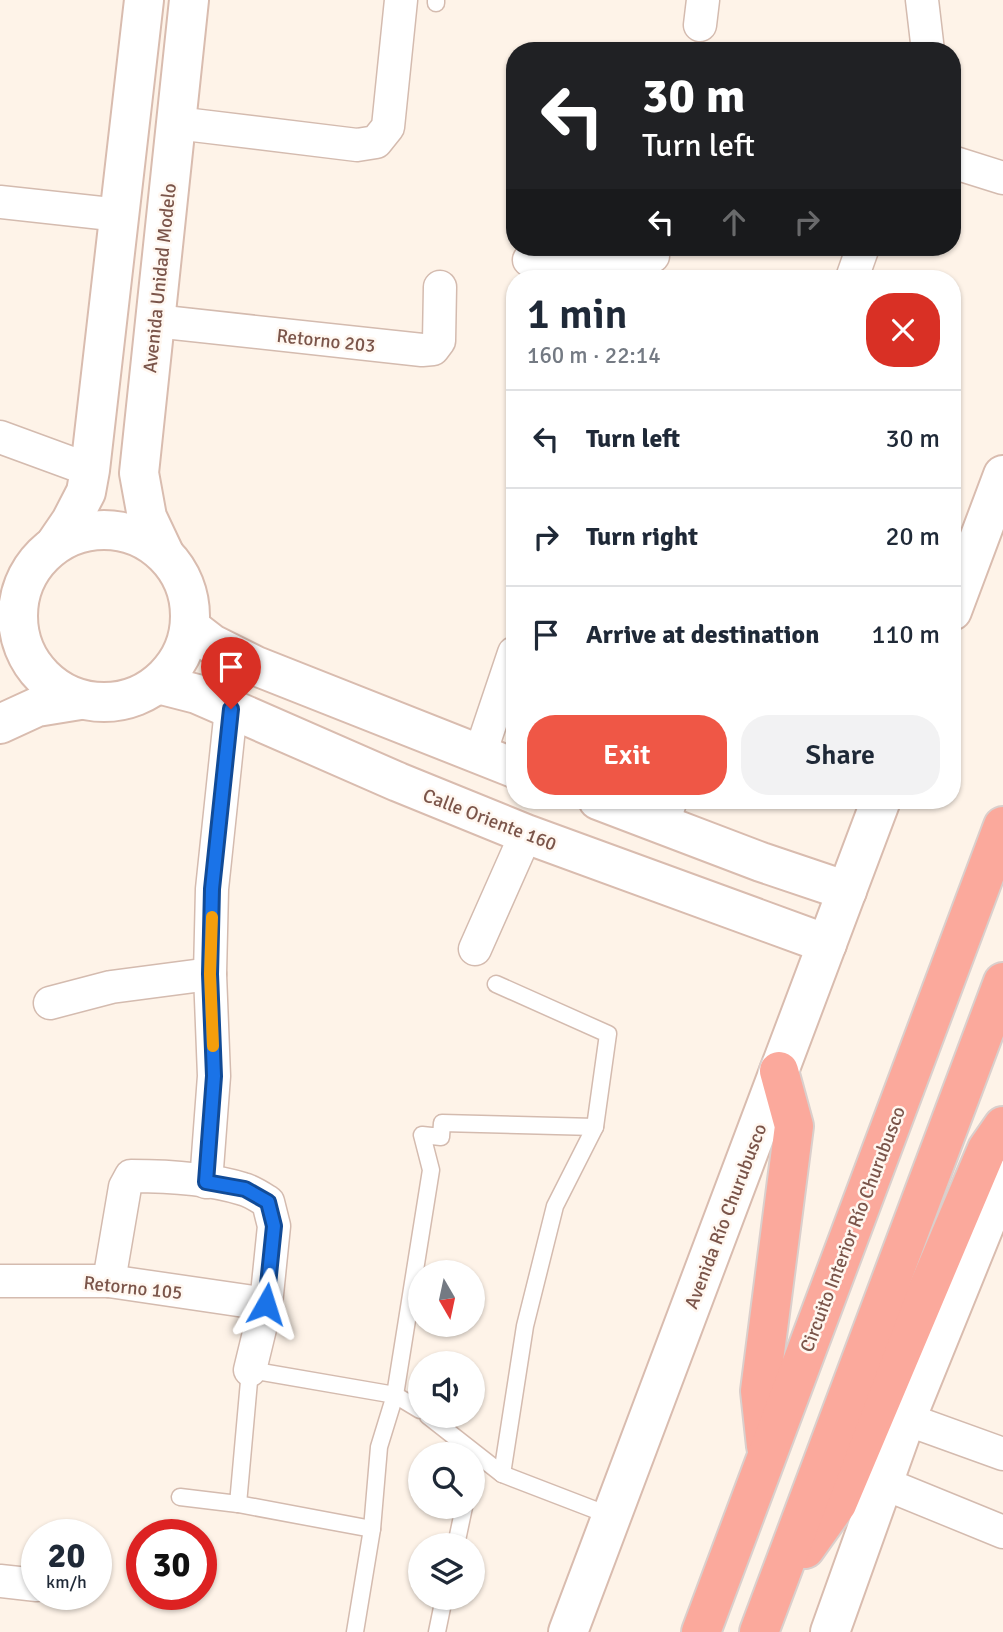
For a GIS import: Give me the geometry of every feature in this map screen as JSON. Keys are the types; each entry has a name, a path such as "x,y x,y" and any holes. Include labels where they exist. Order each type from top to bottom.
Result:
{"highway":[{"name":"Circuito Interior Río Churubusco","path":"701,1632 1003,826"},
{"path":"759,1632 1003,982"},
{"path":"766,1456 760,1391 794,1126 779,1071"},
{"path":"773,1594 837,1504 988,1149 1003,1126"}],"street":[{"path":"0,648 16,614 27,574 56,543 86,492 144,0"},
{"name":"Avenida Unidad Modelo","path":"164,553 147,517 139,473 189,0"},
{"path":"176,123 357,145 376,142 388,127 401,0"},
{"path":"922,0 927,42"},
{"path":"961,165 1003,178"},
{"path":"0,202 120,215"},
{"path":"529,260 651,260"},
{"name":"Retorno 203","path":"155,321 433,349 439,341 440,287"},
{"path":"0,437 90,470"},
{"path":"961,587 1003,475"},
{"path":"0,724 37,707 80,700 121,702 158,684 180,659 190,627 186,587 164,553 131,534 93,530 56,543"},
{"path":"16,614 23,651 46,682 80,700"},
{"path":"190,627 212,644 256,666 506,765"},
{"path":"480,754 506,677"},
{"name":"Calle Oriente 160","path":"158,684 197,694 398,782 526,834 827,944"},
{"path":"206,1182 214,1076 210,974 212,889 231,709"},
{"path":"650,809 667,812 708,842 847,891"},
{"name":"Avenida Río Churubusco","path":"568,1632 878,809"},
{"path":"475,949 526,834"},
{"path":"688,894 708,842"},
{"path":"50,1003 111,987 210,974"},
{"path":"109,1282 125,1186 131,1176 206,1182 245,1189 268,1202 274,1226 266,1304 250,1370"},
{"path":"830,1632 906,1419 1000,1193"},
{"name":"Retorno 105","path":"0,1281 109,1282 266,1304"},
{"path":"906,1419 1003,1454"},
{"path":"883,1483 1003,1532"},
{"path":"0,1581 21,1583"}],"lane":[{"path":"496,985 608,1034 595,1127 555,1206 525,1326 502,1474"},
{"path":"355,1632 372,1530 379,1447 395,1395 431,1170 422,1135 441,1137 442,1123 595,1127"},
{"path":"232,1504 250,1370 395,1395 408,1403"},
{"path":"441,1428 456,1442"},
{"path":"485,1465 502,1474 612,1516"},
{"path":"180,1497 372,1530"},
{"path":"437,1632 442,1610"}],"slow traffic":[{"path":"212,917 210,974 213,1046"}],"route":[{"path":"231,709 212,889 210,974 214,1076 206,1182 245,1189 268,1202 274,1226 266,1304"}]}
